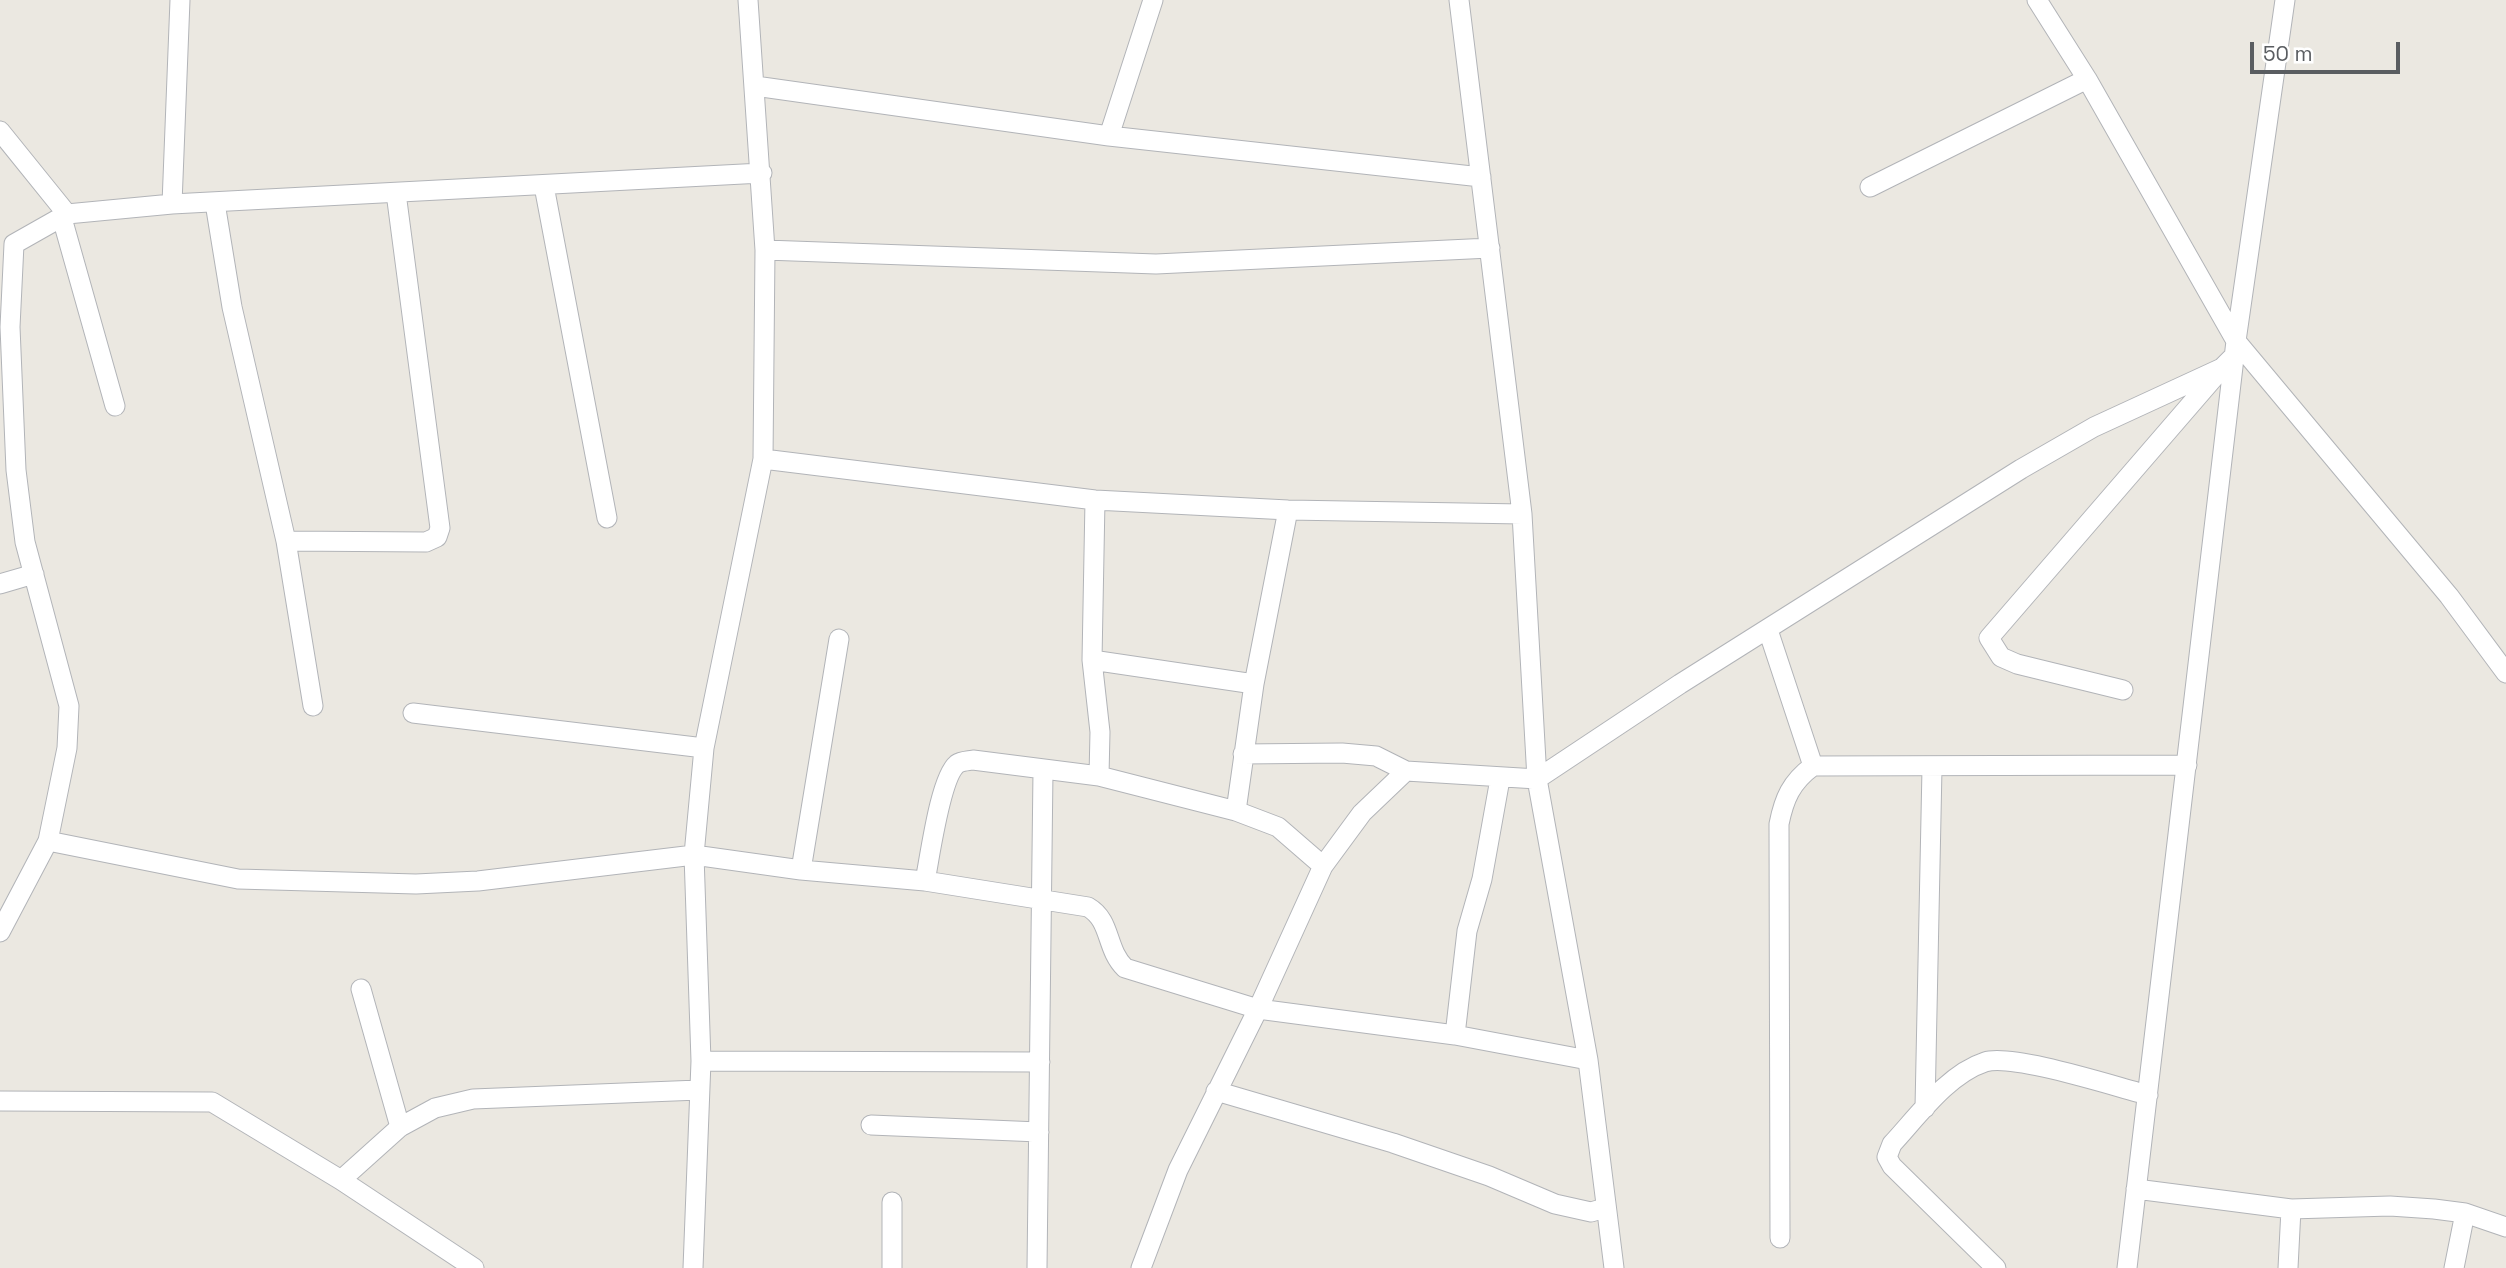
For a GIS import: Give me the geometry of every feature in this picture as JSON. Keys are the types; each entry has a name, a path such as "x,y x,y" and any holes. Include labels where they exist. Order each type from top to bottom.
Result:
{"street":[{"path":"172,204 180,0"},
{"path":"693,1268 701,1061 694,855 704,748 763,458 765,250 762,173 748,0"},
{"path":"1109,136 1153,0"},
{"path":"1460,0 1522,514 1537,779 1588,1060 1614,1268"},
{"path":"2037,0 2087,79 2232,354 2449,596 2506,673"},
{"path":"2127,1268 2188,765 2232,354 2285,0"},
{"path":"1870,187 2087,79"},
{"path":"755,86 1109,136 1481,177"},
{"path":"0,131 64,216 115,406"},
{"path":"0,932 48,841 67,748 69,706 25,542 16,470 7,248 64,216 172,204 762,173"},
{"path":"544,186 607,518"},
{"path":"286,541 426,542 436,537 440,528 396,193"},
{"path":"215,203 232,307 286,541 313,706"},
{"path":"765,250 1156,264 1490,248"},
{"path":"1243,754 1342,753 1376,756 1406,771 1500,779 1537,779 1768,630 2094,427 2232,354"},
{"path":"2123,690 2017,664 2001,657 1989,638 2232,354"},
{"path":"763,458 1095,500 1288,510 1522,514"},
{"path":"1095,500 1092,660 1100,732 1098,776"},
{"path":"1236,811 1254,684 1288,510"},
{"path":"0,583 34,574"},
{"path":"1768,630 1813,766"},
{"path":"802,870 839,639"},
{"path":"1092,660 1254,684"},
{"path":"413,713 704,748"},
{"path":"925,881 934,831 950,772 959,762 972,760 1098,776 1236,811 1278,827 1323,866"},
{"path":"1780,1238 1779,824 1785,796 1802,775 1813,766 1932,768 2188,765"},
{"path":"1926,1108 1932,768"},
{"path":"1037,1268 1043,771"},
{"path":"1141,1268 1178,1170 1258,1009 1323,866 1362,813 1406,771"},
{"path":"1455,1035 1467,931 1482,878 1500,779"},
{"path":"48,841 238,879 416,884 478,881 694,855 802,870 925,881 1088,907 1098,913 1105,925 1114,956 1125,968 1258,1009 1455,1035 1588,1060"},
{"path":"361,989 400,1127"},
{"path":"701,1061 1040,1062"},
{"path":"1996,1268 1892,1166 1887,1157 1892,1144 1963,1072 1987,1061 2012,1062 2148,1095"},
{"path":"341,1180 400,1127 435,1108 474,1099 699,1090"},
{"path":"1216,1091 1393,1143 1489,1176 1555,1204 1591,1212 1605,1208"},
{"path":"0,1101 212,1102 341,1180 471,1267"},
{"path":"870,1125 1039,1132"},
{"path":"2136,1189 2291,1209 2390,1206 2465,1213 2506,1227"},
{"path":"892,1202 892,1268"},
{"path":"2288,1268 2291,1209"},
{"path":"2454,1268 2465,1213"}]}
